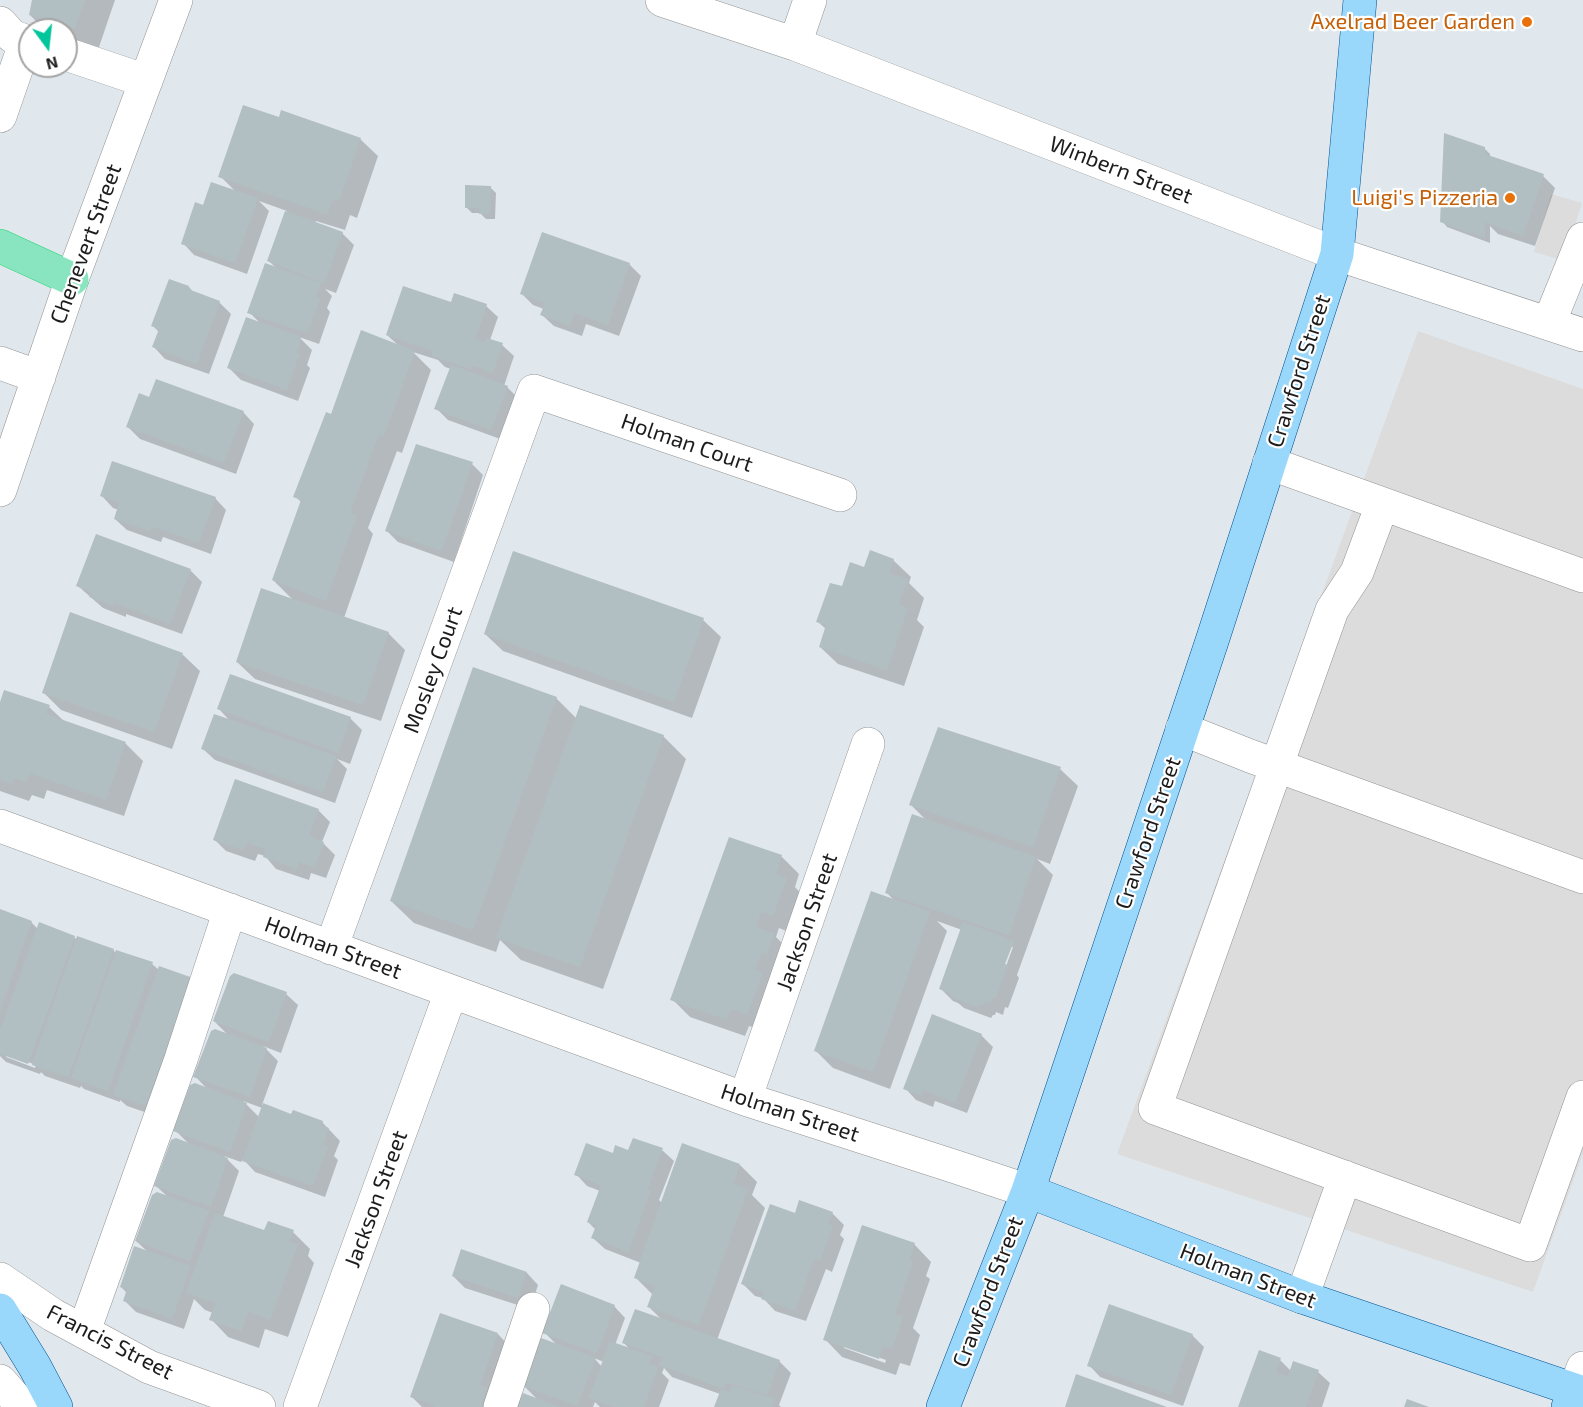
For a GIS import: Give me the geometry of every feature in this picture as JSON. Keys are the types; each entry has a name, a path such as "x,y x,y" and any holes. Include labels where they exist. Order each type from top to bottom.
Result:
{"highway":[{"path":"0,246 72,279"}],"main road":[{"name":"Crawford Street","path":"943,1407 1028,1191 1337,254 1360,0"},
{"path":"0,258 72,279"},
{"name":"Holman Street","path":"1028,1191 1302,1297 1577,1389"},
{"path":"0,1310 35,1367 56,1407"}],"street":[{"name":"Chenevert Street","path":"0,490 72,279 176,0"},
{"name":"Winbern Street","path":"662,0 795,44 1337,254 1583,335"},
{"path":"795,44 810,0"},
{"path":"0,116 18,40"},
{"path":"78,58 146,81"},
{"path":"1549,323 1583,239"},
{"path":"0,363 39,377"},
{"name":"Holman Court","path":"534,392 840,495"},
{"name":"Mosley Court","path":"331,948 534,392"},
{"path":"1269,463 1583,576"},
{"path":"1382,505 1357,572 1332,610 1155,1108 1530,1245 1583,1097"},
{"path":"1182,729 1277,766 1583,877"},
{"name":"Jackson Street","path":"745,1099 868,744"},
{"name":"Holman Street","path":"0,826 745,1099 1028,1191"},
{"path":"84,1331 181,1059 230,910"},
{"name":"Jackson Street","path":"300,1407 451,992"},
{"path":"1302,1297 1345,1177"},
{"name":"Francis Street","path":"0,1280 53,1315 149,1367 259,1407"},
{"path":"500,1407 533,1309"},
{"path":"0,1381 23,1407"}],"shaded area":[{"path":"1551,194 1582,203 1564,261 1534,252"},
{"path":"1418,331 1583,389 1583,1154 1533,1292 1117,1154"}],"building":[{"path":"32,0 85,0 78,20 40,18 29,15"},
{"path":"243,105 279,117 281,110 361,138 339,201 333,199 327,214 218,177"},
{"path":"1444,133 1485,147 1485,154 1544,174 1523,236 1485,222 1485,238 1440,222"},
{"path":"211,182 258,198 235,263 181,244 195,202 203,205"},
{"path":"465,185 491,186 490,214 479,214 480,208 465,208"},
{"path":"285,211 343,232 324,283 267,261"},
{"path":"542,232 630,263 608,325 574,313 570,326 540,315 545,303 520,294"},
{"path":"265,263 321,283 316,297 320,299 307,333 247,313"},
{"path":"169,279 220,301 197,364 152,347 159,329 151,326"},
{"path":"403,286 451,302 454,293 487,304 476,339 485,342 487,338 503,343 493,373 473,365 471,369 432,356 433,351 386,335"},
{"path":"246,317 301,337 296,353 299,355 287,390 227,368"},
{"path":"361,330 415,351 384,436 379,434 350,513 357,515 326,601 272,580 301,500 293,497 326,412 331,414"},
{"path":"451,365 508,386 491,430 434,409"},
{"path":"156,379 244,411 224,463 126,427 139,393 149,397"},
{"path":"416,444 473,462 442,551 385,531"},
{"path":"112,461 216,497 199,543 151,526 150,531 114,519 119,503 100,496"},
{"path":"96,534 191,569 170,624 115,603 114,606 89,597 91,592 76,586"},
{"path":"870,550 894,559 889,573 908,579 899,605 908,608 887,670 819,647 826,625 816,622 830,583 842,586 850,562 864,567"},
{"path":"513,551 704,618 674,702 484,634"},
{"path":"261,588 389,632 363,705 236,662"},
{"path":"70,612 183,653 154,732 42,693"},
{"path":"473,667 557,697 473,930 390,901"},
{"path":"230,674 351,717 338,753 217,709"},
{"path":"4,690 50,705 46,714 126,742 106,800 30,773 27,782 14,778 12,784 0,780 0,702"},
{"path":"580,705 664,735 580,967 496,938"},
{"path":"214,714 336,756 323,792 201,749"},
{"path":"938,727 1061,767 1033,847 909,805"},
{"path":"235,779 319,809 309,836 324,842 314,867 299,862 297,869 263,857 266,849 247,843 243,850 213,840"},
{"path":"912,814 1036,857 1009,935 885,893"},
{"path":"729,837 782,855 776,874 787,878 773,916 761,912 756,927 774,933 767,954 762,952 755,970 763,973 747,1015 731,1009 727,1020 670,1000"},
{"path":"871,891 930,912 873,1072 814,1051"},
{"path":"0,909 32,921 0,1011"},
{"path":"39,922 75,936 28,1064 0,1054 0,1030"},
{"path":"963,922 1014,941 996,998 993,997 991,1004 985,1002 984,1005 981,1004 980,1008 951,997 952,994 939,989"},
{"path":"77,936 114,949 68,1077 32,1065"},
{"path":"116,950 153,962 108,1091 71,1078"},
{"path":"159,966 196,979 150,1107 113,1095"},
{"path":"234,973 287,992 269,1042 213,1021 230,976"},
{"path":"932,1014 982,1034 955,1103 923,1090 922,1096 903,1089"},
{"path":"215,1029 267,1048 250,1097 193,1077 211,1031"},
{"path":"195,1083 247,1103 230,1152 173,1131 190,1085"},
{"path":"263,1103 291,1114 293,1110 323,1121 322,1125 329,1128 323,1145 328,1147 313,1186 242,1161"},
{"path":"176,1138 228,1158 211,1207 154,1186 171,1140"},
{"path":"633,1138 663,1148 648,1189 651,1190 628,1252 591,1238 596,1226 587,1222 601,1185 574,1175 586,1143 613,1153 615,1145 628,1150"},
{"path":"682,1143 740,1164 733,1184 748,1189 699,1325 647,1307 655,1286 634,1278"},
{"path":"157,1192 209,1211 190,1261 135,1241 152,1195"},
{"path":"799,1200 833,1212 828,1224 833,1226 820,1261 814,1259 795,1311 761,1299 764,1292 741,1284 770,1204 795,1213"},
{"path":"215,1213 264,1230 268,1221 294,1230 289,1242 298,1244 270,1320 248,1312 241,1331 209,1320 215,1303 186,1293"},
{"path":"862,1225 915,1243 909,1260 913,1261 895,1314 903,1316 892,1349 883,1346 879,1359 823,1340"},
{"path":"134,1246 191,1266 172,1319 123,1301 127,1289 120,1287"},
{"path":"461,1249 527,1272 518,1298 452,1276"},
{"path":"561,1284 615,1305 597,1353 542,1333"},
{"path":"1109,1304 1193,1334 1171,1395 1087,1366"},
{"path":"635,1309 780,1360 767,1395 727,1382 724,1389 659,1365 662,1357 622,1343"},
{"path":"440,1313 498,1333 480,1385 487,1388 481,1407 433,1407 434,1405 410,1397"},
{"path":"541,1338 596,1358 577,1406 523,1386"},
{"path":"610,1341 652,1356 649,1364 658,1367 644,1407 614,1407 589,1398"},
{"path":"1259,1350 1281,1358 1276,1372 1288,1376 1293,1361 1319,1370 1306,1407 1238,1407"},
{"path":"1076,1374 1167,1407 1065,1407"},
{"path":"732,1385 775,1399 772,1407 714,1407 721,1389 729,1392"},
{"path":"523,1393 560,1407 517,1407"},
{"path":"1407,1399 1429,1407 1404,1407"}],"place":[{"name":"Axelrad Beer Garden","path":"1527,22"},
{"name":"Luigi's Pizzeria","path":"1510,198"}]}
